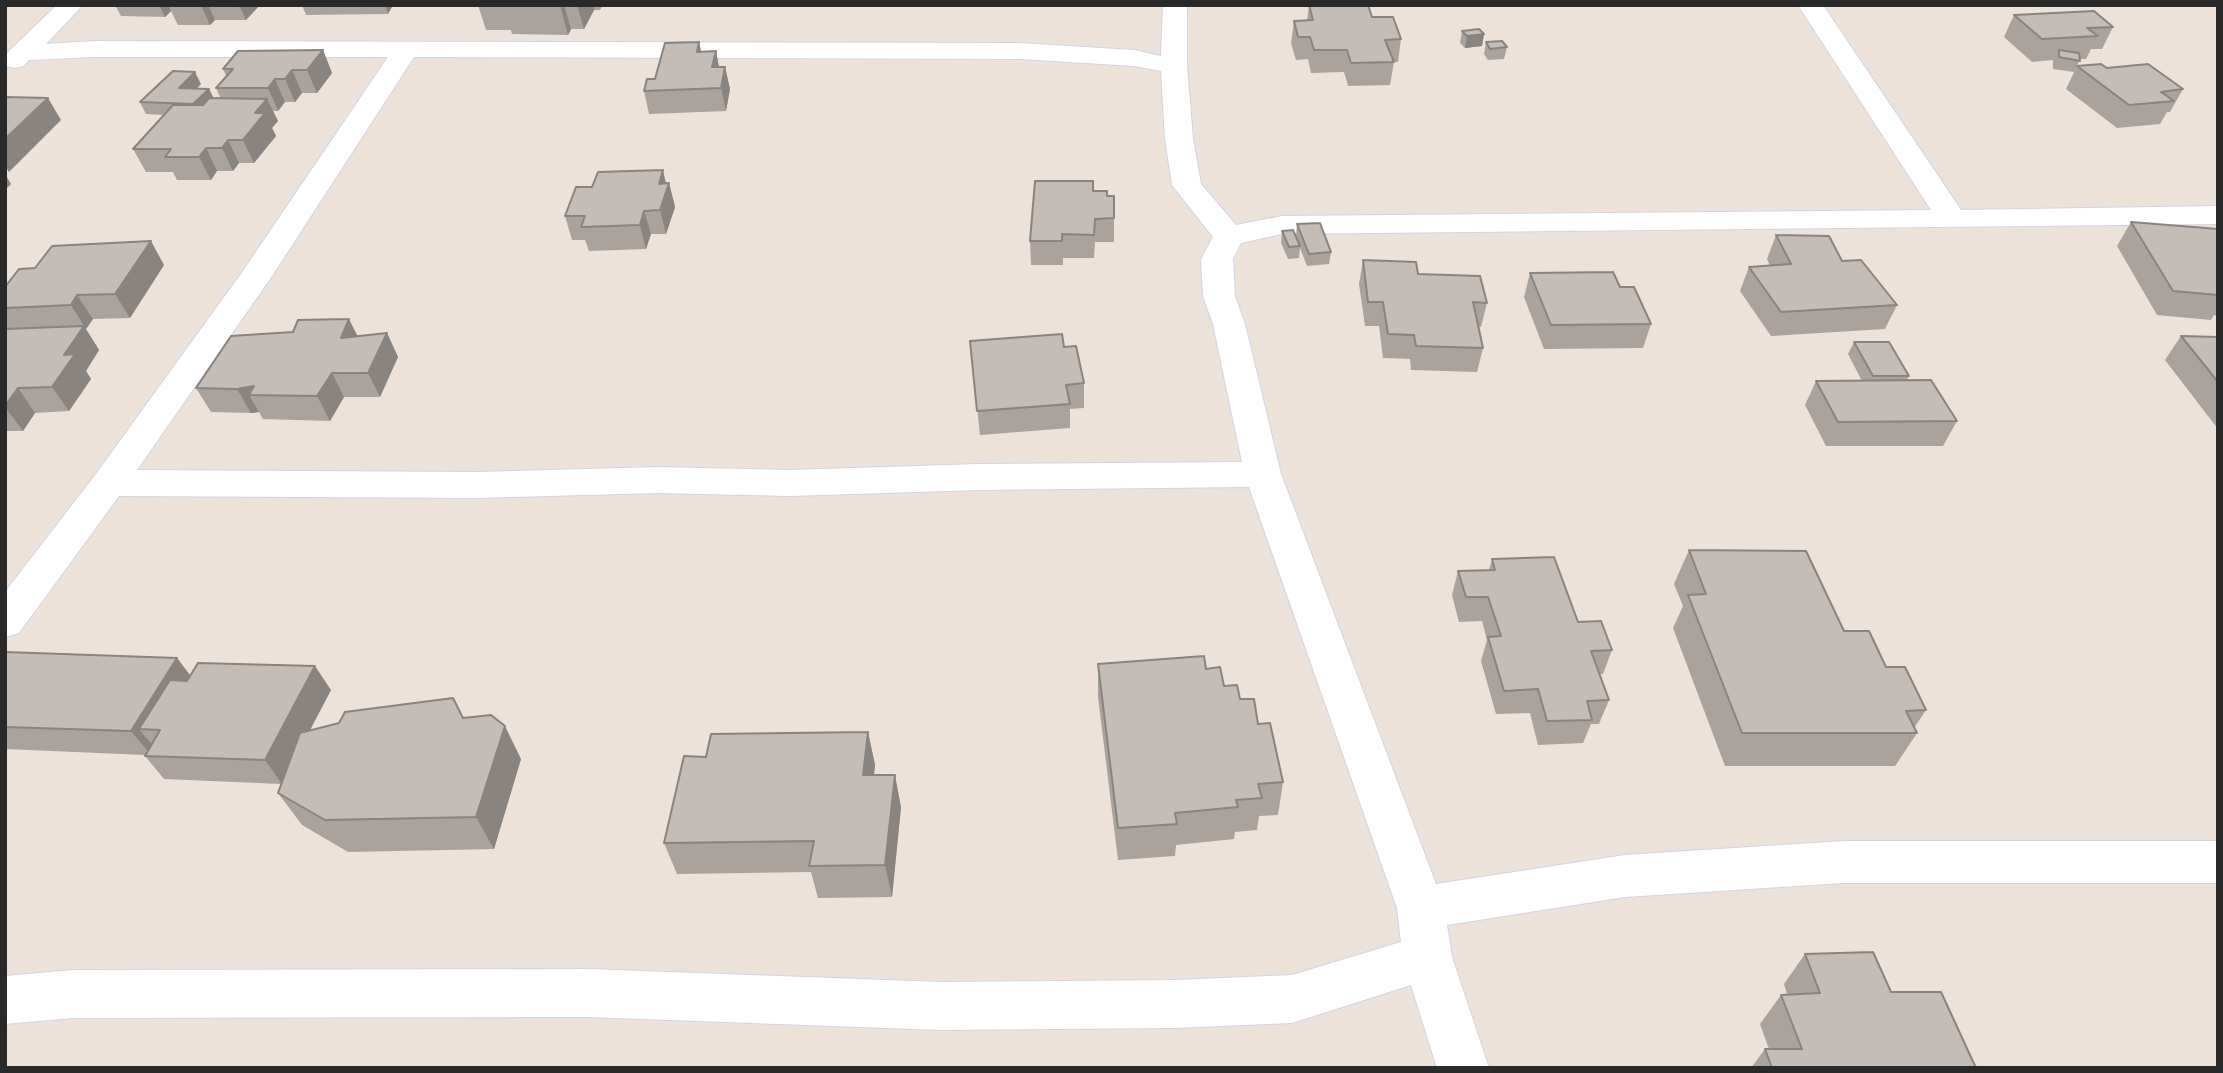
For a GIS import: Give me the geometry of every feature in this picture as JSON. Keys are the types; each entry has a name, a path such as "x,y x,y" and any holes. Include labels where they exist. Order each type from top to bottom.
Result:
{"street":[{"path":"13,61 71,5"},
{"path":"1175,5 1174,66 1179,139 1187,185 1229,236"},
{"path":"1810,5 1952,219"},
{"path":"13,61 107,49 405,51 677,48 1020,51 1134,58 1174,66"},
{"path":"5,622 109,483 256,276 405,51"},
{"path":"1229,236 1282,225 2218,215"},
{"path":"1229,236 1217,259 1219,296 1229,324 1263,474 1421,908 1427,957 1463,1068"},
{"path":"109,483 477,485 658,480 790,483 980,477 1263,474"},
{"path":"1421,908 1625,876 1844,862 2218,862"},
{"path":"5,1000 73,994 589,993 942,1006 1175,1004 1292,999 1427,957"}],"building":[{"path":"1309,5 1368,5 1372,17 1393,17 1401,39 1385,40 1394,62 1351,63 1347,50 1314,50 1310,37 1298,37 1294,21 1313,20"},
{"path":"2094,11 2113,27 2087,28 2098,36 2042,39 2014,15"},
{"path":"1479,29 1484,34 1467,36 1462,31"},
{"path":"1502,41 1507,47 1490,49 1486,42"},
{"path":"699,42 697,52 716,51 712,67 725,67 721,88 644,91 647,79 655,79 665,43"},
{"path":"323,50 307,70 292,70 285,79 275,79 268,88 216,88 233,69 223,69 238,51"},
{"path":"2059,50 2079,53 2080,61 2059,57"},
{"path":"2101,64 2107,68 2148,64 2183,89 2161,92 2174,101 2129,105 2077,66"},
{"path":"173,71 195,72 179,88 209,89 193,104 140,102"},
{"path":"5,97 48,98 5,139"},
{"path":"209,98 267,99 255,113 265,113 243,140 228,140 222,148 206,148 199,157 165,157 171,149 133,149 173,105 203,105"},
{"path":"663,170 659,184 669,183 660,210 644,211 640,225 581,227 585,216 565,216 576,187 592,187 598,172"},
{"path":"1035,181 1093,181 1093,191 1107,191 1107,196 1114,196 1114,218 1095,219 1094,235 1062,234 1062,241 1030,241"},
{"path":"2131,222 2218,229 2218,295 2173,291"},
{"path":"1320,223 1331,252 1309,254 1297,224"},
{"path":"1293,230 1300,246 1289,247 1282,231"},
{"path":"1776,235 1829,236 1842,261 1861,260 1897,305 1781,312 1749,267 1791,264"},
{"path":"151,241 115,294 77,295 71,305 5,308 5,287 19,269 35,268 52,246"},
{"path":"1363,260 1416,262 1418,274 1480,276 1487,303 1473,302 1483,348 1416,346 1414,335 1388,334 1383,302 1368,302"},
{"path":"1613,272 1620,287 1634,287 1651,324 1551,325 1530,273"},
{"path":"349,319 341,338 387,333 368,373 332,373 317,396 249,395 254,386 237,389 196,388 231,336 293,332 298,320"},
{"path":"84,326 64,355 75,354 52,387 18,388 5,406 5,329"},
{"path":"1062,334 1064,347 1076,346 1084,383 1066,385 1070,404 977,411 970,341"},
{"path":"2181,336 2218,337 2218,382"},
{"path":"1854,342 1889,342 1909,376 1873,376"},
{"path":"1931,380 1957,421 1838,422 1816,381"},
{"path":"1689,550 1806,551 1844,631 1869,631 1886,667 1905,667 1926,710 1906,711 1917,733 1742,733 1688,595 1706,594"},
{"path":"1554,557 1578,622 1601,621 1612,650 1591,651 1609,700 1587,701 1592,720 1547,721 1538,689 1504,691 1488,637 1501,636 1488,597 1466,597 1458,571 1495,570 1492,559"},
{"path":"5,652 177,658 131,731 5,727"},
{"path":"1204,656 1206,669 1220,667 1224,686 1237,685 1240,699 1254,699 1258,724 1270,723 1283,782 1258,784 1262,798 1236,800 1238,807 1175,813 1177,824 1118,828 1098,664"},
{"path":"198,663 315,666 265,760 145,756 160,730 139,729 170,680 187,681"},
{"path":"453,698 463,718 491,715 505,726 476,817 325,820 278,793 300,733 339,723 345,712"},
{"path":"868,732 863,775 895,775 885,865 809,866 814,841 664,843 684,756 706,757 711,734"},
{"path":"1873,952 1891,992 1941,992 1976,1068 1772,1068 1765,1049 1802,1049 1781,995 1820,993 1805,954"}]}
